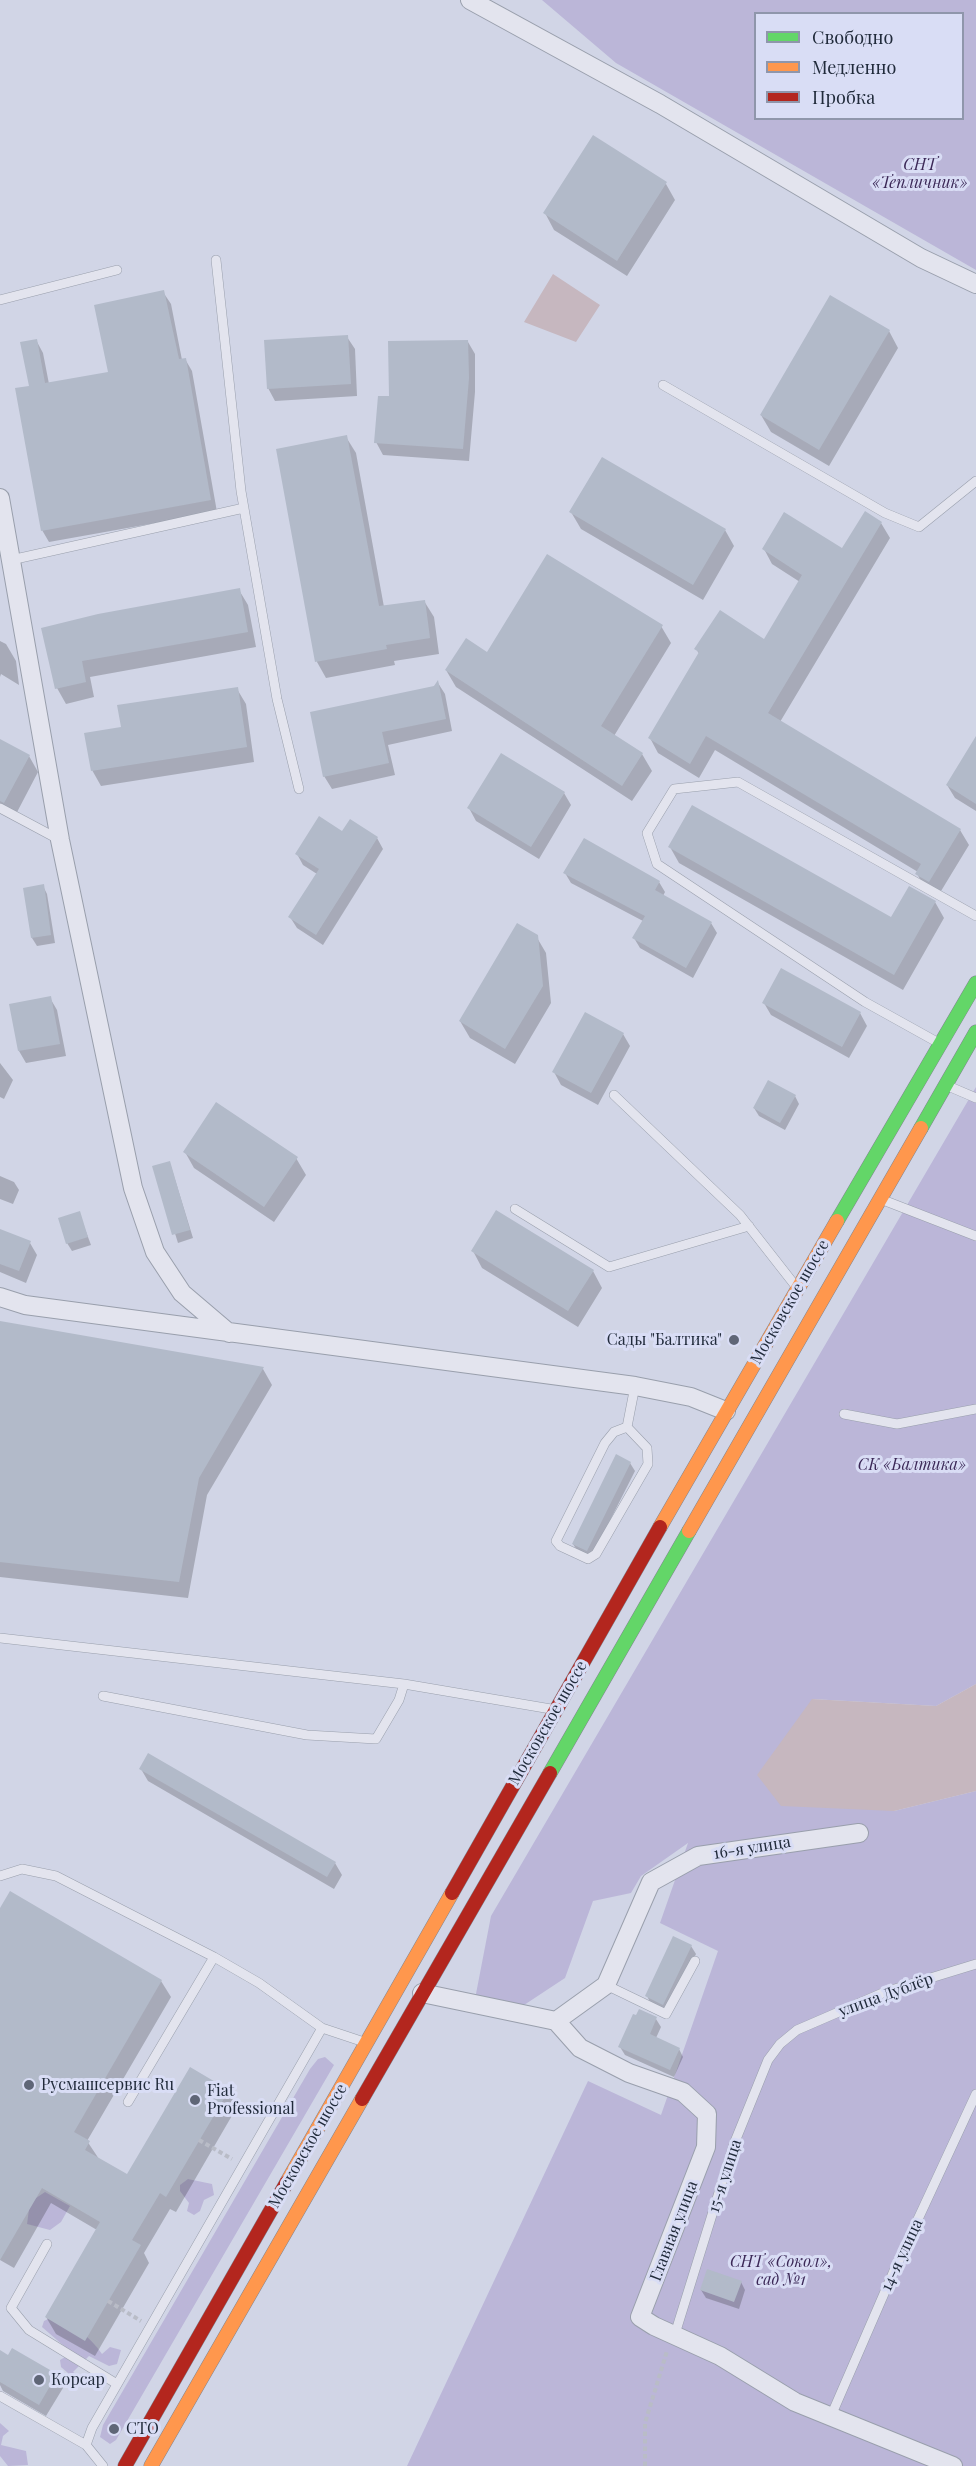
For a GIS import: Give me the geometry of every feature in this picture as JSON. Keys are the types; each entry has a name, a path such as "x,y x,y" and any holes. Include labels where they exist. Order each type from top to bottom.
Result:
{"main road":[{"name":"Московское шоссе","path":"125,2466 797,1288 976,983"},
{"name":"Московское шоссе","path":"151,2466 976,1032"},
{"path":"726,1412 749,1424"}],"street":[{"path":"470,0 660,104 921,258 976,284"},
{"path":"0,498 60,840 133,1188 155,1252 182,1293 229,1333"},
{"path":"0,1297 25,1305 635,1386 691,1397 726,1412"},
{"name":"16-я улица","path":"606,1985 651,1882 698,1856 859,1833"},
{"path":"422,1993 556,2021 606,1985"},
{"name":"Главная улица","path":"556,2021 580,2048 629,2073 683,2092 707,2114 706,2147 640,2317 654,2326 720,2356 795,2402 953,2466"}],"lane":[{"path":"216,260 244,508 276,699 299,789"},
{"path":"0,300 117,270"},
{"path":"663,385 885,513 919,527 976,481"},
{"path":"11,560 244,508"},
{"path":"940,1044 865,1002 657,864 647,833 674,789 738,782 976,916"},
{"path":"0,808 60,840"},
{"path":"945,1085 976,1098"},
{"path":"614,1095 748,1226 797,1288"},
{"path":"880,1198 976,1236"},
{"path":"515,1209 609,1267 748,1226"},
{"path":"627,1426 635,1386"},
{"path":"844,1414 897,1424 976,1409"},
{"path":"627,1426 647,1448 648,1464 596,1554 588,1559 560,1546 556,1541 605,1443 614,1432 627,1426"},
{"path":"0,1638 404,1684 556,1710"},
{"path":"103,1696 307,1736 376,1739 399,1700 404,1684"},
{"path":"0,1876 22,1869 56,1876 213,1956 259,1983 322,2028 366,2043"},
{"path":"128,2102 213,1956"},
{"path":"606,1985 666,2014 694,1961"},
{"name":"улица Дублёр","path":"797,2030 885,1992 976,1964"},
{"path":"86,2445 92,2428 322,2028"},
{"name":"15-я улица","path":"675,2334 734,2144 768,2060 780,2044 797,2030"},
{"name":"14-я улица","path":"831,2416 893,2273 976,2094"},
{"path":"47,2244 10,2308 28,2330 117,2384"},
{"path":"0,2396 86,2445 103,2466"}],"path":[{"path":"199,2140 243,2165"},
{"path":"108,2301 150,2326"},
{"path":"645,2466 645,2423 663,2361 675,2334"}],"green space":[{"name":"СНТ «Тепличник»","path":"542,0 976,0 976,270 616,63"},
{"name":"СНТ «Сокол», сад №1","path":"976,1087 976,1684 936,1706 812,1699 894,1811 976,1791 976,2466 407,2466 588,2081 661,2115 718,1951 660,1923 688,1843 641,1876 631,1893 593,1901 565,1978 518,2009 475,1999 491,1916"},
{"path":"325,2057 334,2065 116,2440 110,2444 100,2437 103,2425 310,2069 318,2059"},
{"path":"188,2179 212,2184 214,2195 204,2200 200,2211 194,2215 187,2211 189,2203 180,2191 180,2185"},
{"path":"45,2192 70,2206 61,2222 50,2230 27,2224 30,2202"},
{"path":"54,2316 81,2332 102,2354 110,2347 121,2350 117,2364 109,2366 89,2356 73,2372 78,2375 82,2384 70,2389 66,2384 68,2373 61,2367 60,2360 72,2353 42,2327 44,2321"},
{"path":"0,2423 9,2431 3,2436 1,2445 26,2451 28,2465 8,2466 0,2456"}],"shaded area":[{"path":"553,274 600,305 576,342 524,322"},
{"path":"976,1684 976,1791 894,1811 781,1806 757,1775 812,1699 936,1706"}],"building":[{"path":"593,135 667,182 617,261 543,213"},
{"path":"164,290 179,359 186,358 211,500 41,531 15,388 29,386 20,342 37,339 45,383 108,372 94,305"},
{"path":"830,295 890,330 819,450 760,415"},
{"path":"348,335 351,384 267,389 264,340"},
{"path":"468,340 469,378 463,449 374,443 378,396 389,396 388,341"},
{"path":"347,435 379,606 425,600 430,638 386,645 387,649 315,662 276,449"},
{"path":"602,457 726,529 693,585 569,512"},
{"path":"865,511 882,522 768,713 961,829 929,882 915,874 921,864 706,736 690,764 648,738 699,652 694,649 720,610 764,639 802,575 762,549 784,512 842,548"},
{"path":"547,554 663,625 601,726 643,753 622,786 445,670 466,638 487,652"},
{"path":"240,588 248,632 82,661 86,682 55,689 41,628 98,614"},
{"path":"438,680 446,719 382,732 389,763 323,777 310,712 434,686"},
{"path":"238,687 247,747 91,771 84,733 121,727 117,705"},
{"path":"976,736 976,804 946,785"},
{"path":"0,739 30,755 4,803 0,801"},
{"path":"501,753 565,792 531,847 467,808"},
{"path":"692,805 891,917 909,886 936,901 894,975 668,847"},
{"path":"319,816 342,831 350,819 378,837 316,935 288,917 319,869 295,854"},
{"path":"584,838 660,881 655,890 712,922 686,968 632,938 645,916 563,873"},
{"path":"44,884 51,935 31,938 23,888"},
{"path":"517,923 538,935 543,986 505,1049 459,1021"},
{"path":"781,968 861,1012 842,1047 762,1003"},
{"path":"51,996 60,1044 18,1051 9,1004"},
{"path":"585,1012 624,1033 591,1093 552,1072"},
{"path":"768,1080 796,1095 780,1123 753,1108"},
{"path":"216,1102 298,1157 264,1207 183,1152"},
{"path":"170,1161 190,1230 172,1235 152,1166"},
{"path":"496,1210 594,1270 568,1311 471,1251"},
{"path":"80,1211 88,1237 66,1244 58,1218"},
{"path":"0,1229 31,1241 19,1271 0,1264"},
{"path":"0,1321 264,1367 199,1478 179,1582 0,1562"},
{"path":"616,1454 631,1462 587,1551 572,1544"},
{"path":"148,1753 336,1862 327,1877 139,1769"},
{"path":"10,1891 162,1980 74,2132 90,2141 85,2150 127,2174 190,2067 229,2090 166,2197 160,2193 132,2240 141,2245 85,2341 45,2317 100,2222 42,2188 0,2260 0,1908"},
{"path":"673,1936 692,1945 663,2005 645,1996"},
{"path":"639,2009 657,2017 650,2034 680,2048 670,2070 618,2047 633,2014 636,2015"},
{"path":"707,2269 742,2281 734,2302 700,2290"},
{"path":"12,2348 57,2374 39,2405 0,2382 0,2350 8,2355"}],"traffic: fast":[{"path":"837,1221 976,983"},
{"path":"921,1128 976,1032"},
{"path":"550,1773 689,1531"}],"traffic: slow":[{"path":"689,1531 921,1128"},
{"path":"660,1527 837,1221"},
{"path":"287,2182 452,1893"},
{"path":"151,2466 362,2099"}],"traffic: jam":[{"path":"452,1893 660,1527"},
{"path":"362,2099 550,1773"},
{"path":"125,2466 287,2182"}],"place":[{"name":"Сады \"Балтика\"","path":"734,1340"},
{"name":"Русмашсервис Ru","path":"29,2085"},
{"name":"Fiat Professional","path":"195,2100"},
{"name":"Корсар","path":"39,2380"},
{"name":"СТО","path":"114,2429"}],"park label":[{"name":"СК «Балтика»","path":"912,1465"}]}
